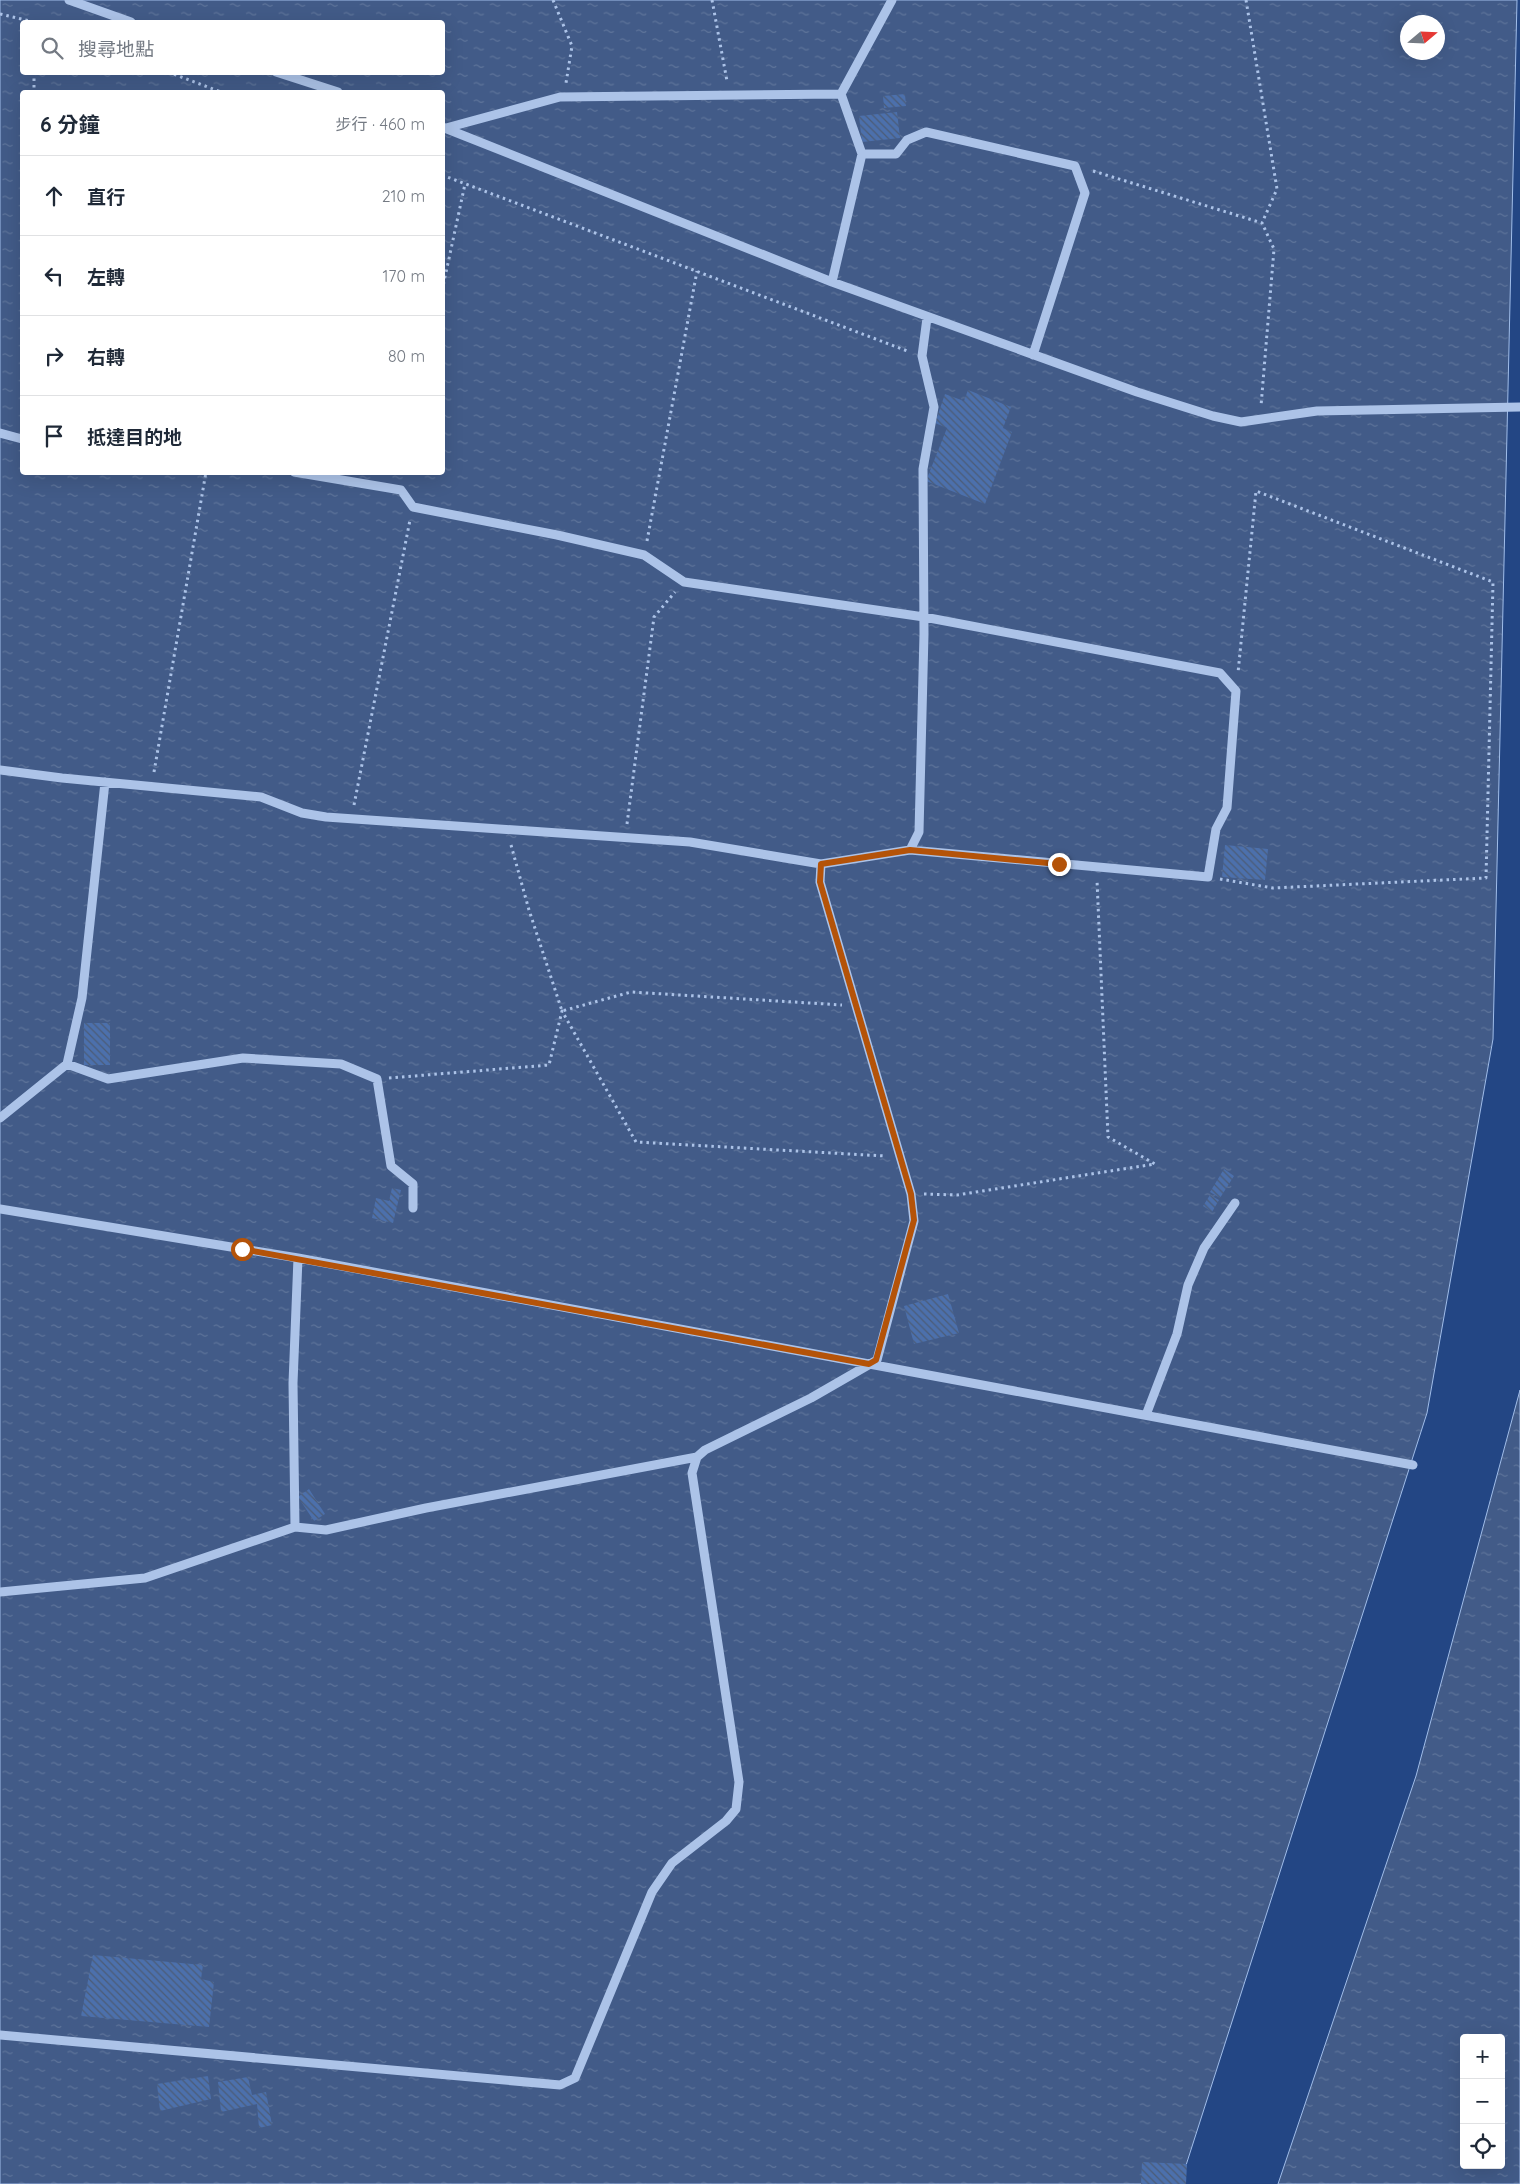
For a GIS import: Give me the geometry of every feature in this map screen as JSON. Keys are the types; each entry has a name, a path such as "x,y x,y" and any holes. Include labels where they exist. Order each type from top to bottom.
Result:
{"lane":[{"path":"69,0 125,20"},
{"path":"832,282 862,154 841,94 892,0"},
{"path":"285,75 332,90"},
{"path":"445,127 563,97 841,94"},
{"path":"445,127 927,318 1213,416 1241,422 1317,411 1520,407"},
{"path":"862,154 896,154 907,140 926,132 1075,166 1085,194 1033,355"},
{"path":"910,850 919,832 924,617 923,469 934,407 922,356 927,318"},
{"path":"0,433 20,438"},
{"path":"0,770 261,797 302,813 326,817 690,842 821,864 910,850 1208,876 1210,853 1216,829 1227,808 1236,691 1220,673 924,617 684,582 644,555 557,535 413,507 401,490 312,475"},
{"path":"0,1118 67,1064 82,998 105,782"},
{"path":"0,1592 145,1578 295,1527 326,1530 426,1508 697,1457 705,1450 811,1398 876,1360 914,1220 911,1194 901,1157 820,882 821,864"},
{"path":"67,1064 108,1079 243,1058 341,1064 377,1079 391,1166 413,1184 413,1208"},
{"path":"1146,1415 1177,1334 1188,1285 1204,1248 1235,1203"},
{"path":"0,1209 298,1258 1413,1465"},
{"path":"295,1527 293,1383 298,1258"},
{"path":"0,2035 560,2085 575,2078 652,1892 672,1863 726,1822 736,1809 739,1782 692,1473 697,1457"}],"path":[{"path":"553,0 572,46 563,97"},
{"path":"712,0 730,95"},
{"path":"1246,0 1277,189 1262,223"},
{"path":"0,14 26,20"},
{"path":"34,75 34,90"},
{"path":"176,75 216,90"},
{"path":"1075,166 1262,223 1274,249 1260,419"},
{"path":"445,177 922,356"},
{"path":"445,277 465,184"},
{"path":"644,555 697,272"},
{"path":"152,787 205,475"},
{"path":"1208,876 1273,888 1486,878 1493,582 1256,491 1236,691"},
{"path":"351,819 413,507"},
{"path":"625,838 654,617 684,582"},
{"path":"507,830 529,910 562,1010 636,1142 901,1157"},
{"path":"911,1194 956,1195 1155,1164 1108,1137 1096,867"},
{"path":"562,1010 631,992 856,1006"},
{"path":"377,1079 549,1065 562,1010"}],"water":[{"path":"0,0 1517,0 1493,1039 1427,1413 1180,2184 0,2184"},
{"path":"1520,1390 1520,2184 1278,2184 1416,1776"}],"building":[{"path":"905,94 906,106 884,108 883,96"},
{"path":"897,112 900,138 862,142 859,116"},
{"path":"968,390 1011,407 1003,428 1012,432 985,504 926,481 947,428 935,423 945,394 964,401"},
{"path":"1225,845 1268,849 1265,880 1222,877"},
{"path":"84,1023 110,1023 110,1065 84,1065"},
{"path":"1224,1169 1234,1176 1220,1198 1210,1192"},
{"path":"392,1188 401,1190 393,1223 372,1218 376,1198 389,1201"},
{"path":"1210,1195 1219,1200 1212,1212 1203,1206"},
{"path":"948,1294 959,1333 914,1344 904,1306"},
{"path":"309,1489 325,1514 314,1521 298,1497"},
{"path":"93,1955 203,1965 201,1979 214,1982 209,2027 81,2016"},
{"path":"208,2076 211,2099 160,2111 157,2084"},
{"path":"248,2077 252,2095 266,2092 272,2125 259,2128 257,2104 221,2112 218,2082"},
{"path":"1142,2162 1187,2164 1186,2184 1141,2184"}],"route":[{"path":"242,1249 317,1261 869,1364 876,1360 914,1220 911,1194 820,882 821,864 910,850 1059,864"}]}
